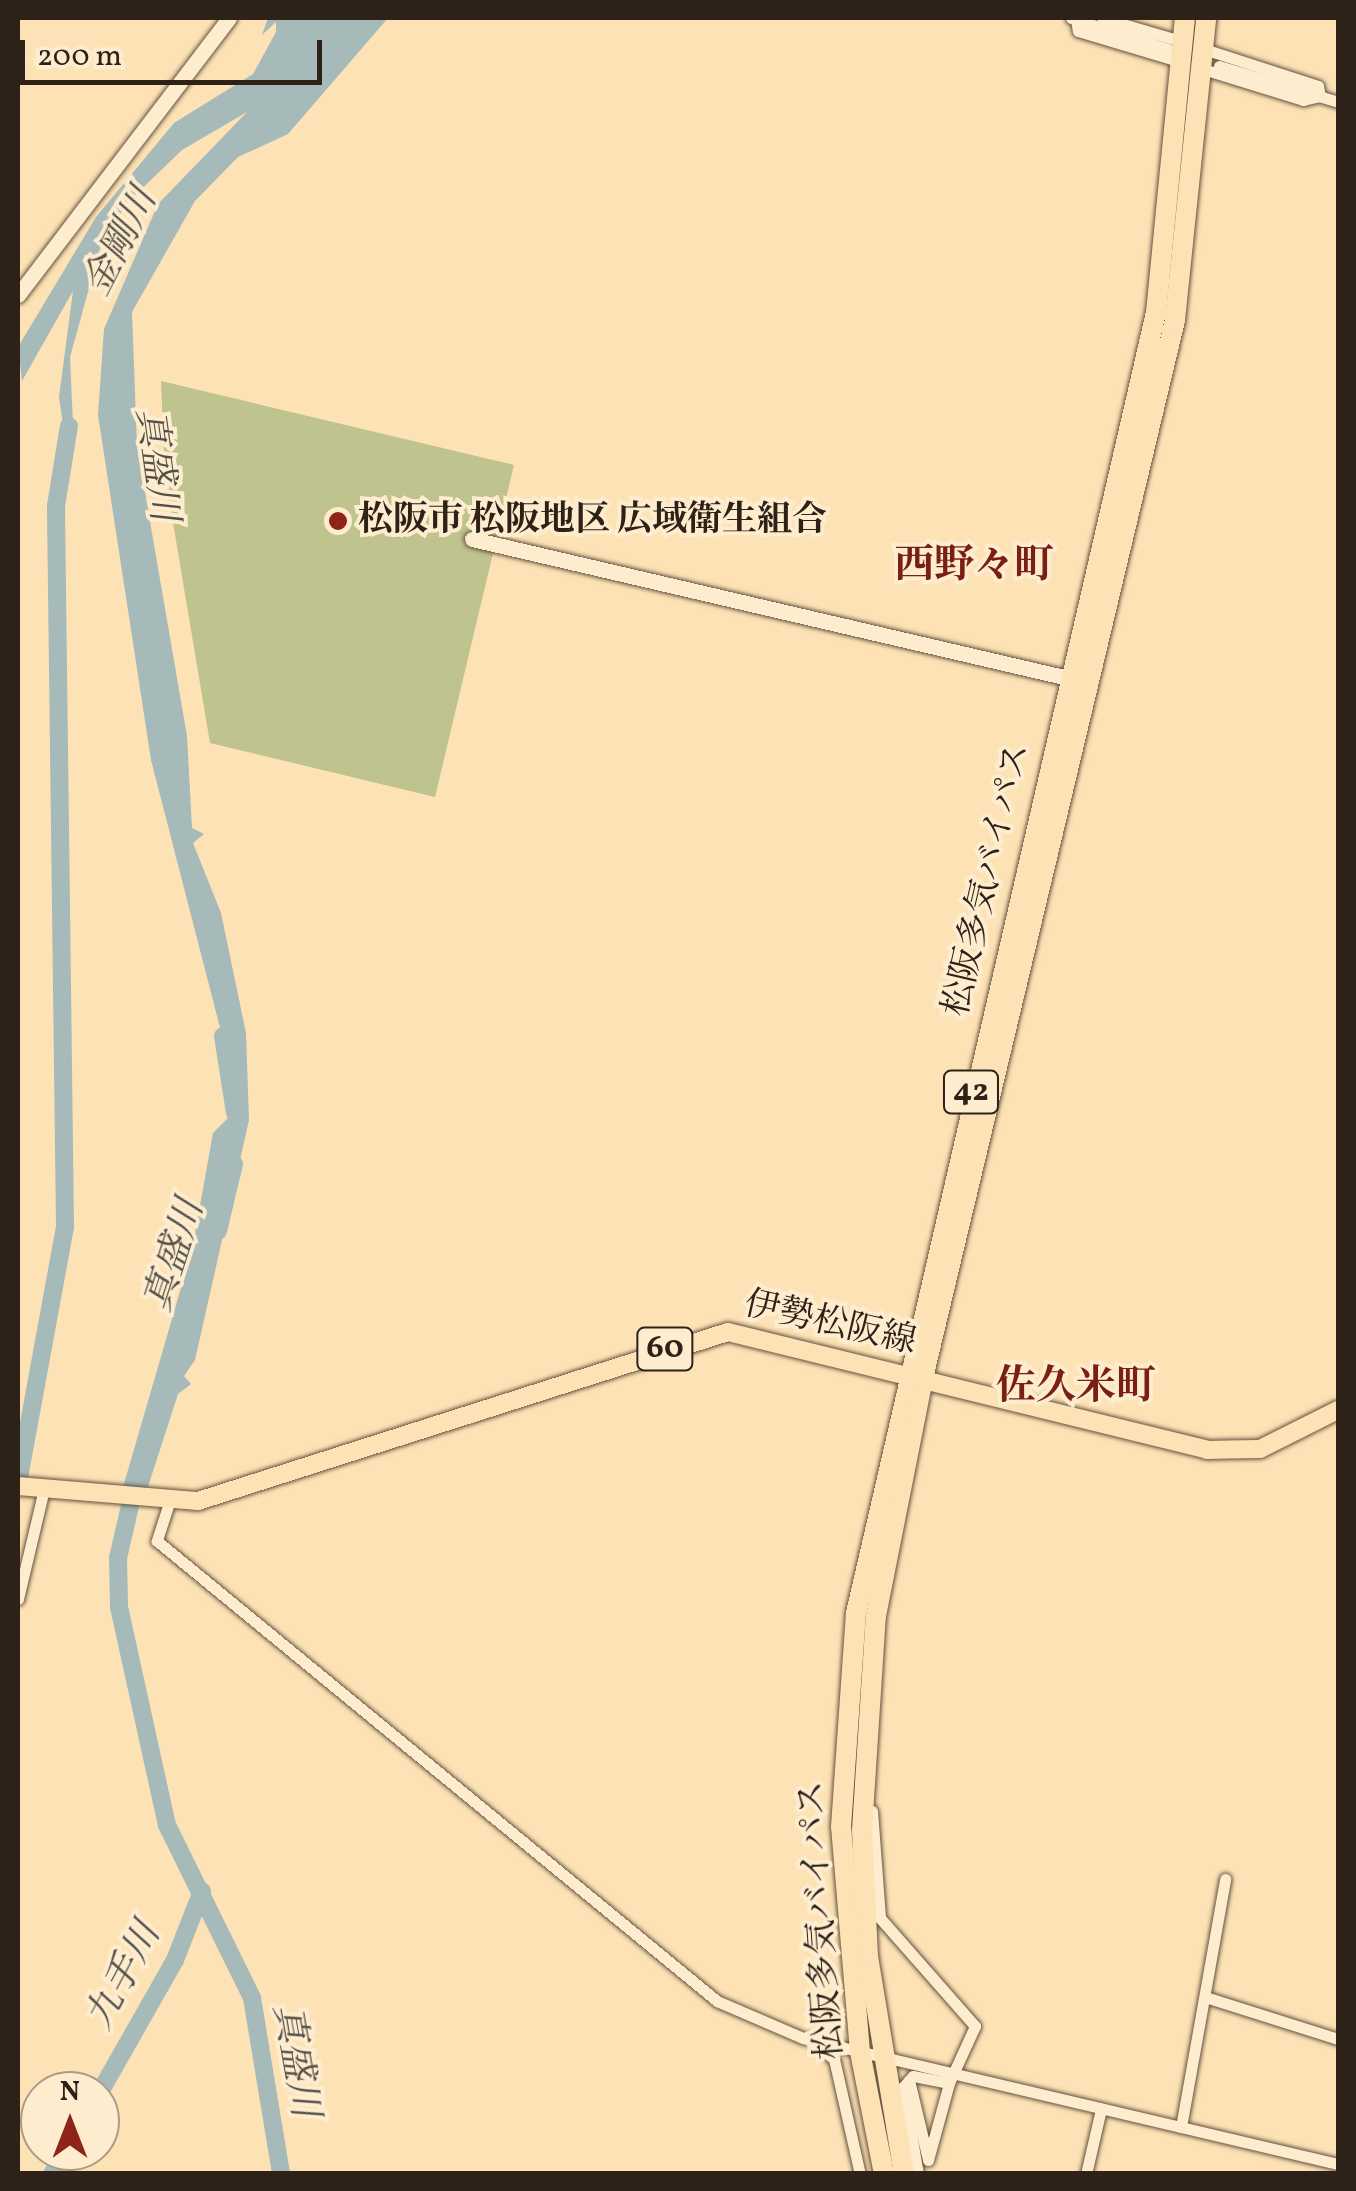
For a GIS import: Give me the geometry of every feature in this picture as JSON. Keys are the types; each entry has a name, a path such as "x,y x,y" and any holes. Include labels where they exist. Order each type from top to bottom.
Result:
{"highway":[{"name":"松阪多気バイパス","path":"1185,18 1194,56"},
{"name":"松阪多気バイパス","path":"884,2174 860,2052 841,1827 846,1694 869,1527 914,1375 1078,681 1156,313 1194,56 1206,18"},
{"name":"松阪多気バイパス","path":"904,2174 882,2058 862,1830 880,1592 914,1375"}],"main road":[{"name":"伊勢松阪線","path":"18,1486 43,1492 164,1503 718,1333 914,1375 1220,1451 1260,1448 1338,1410"}],"street":[{"path":"18,296 229,18"},
{"path":"1074,18 1194,56"},
{"path":"1074,18 1078,31 1318,86 1320,96"},
{"path":"1102,18 1304,100 1320,96 1338,102"},
{"path":"472,540 885,641 1078,681"},
{"path":"18,1599 43,1492"},
{"path":"164,1503 158,1541 410,1742 655,1958 752,2022 950,2076 1338,2164"},
{"path":"880,1592 872,1821 880,1918 974,2018 950,2076 928,2160"},
{"path":"1181,2126 1225,1878"},
{"path":"1205,1997 1338,2039"},
{"path":"804,2038 834,2059 860,2174"},
{"path":"918,2174 902,2088 909,2080 950,2076"},
{"path":"909,2080 930,2174"},
{"path":"1086,2174 1101,2109"}],"green space":[{"path":"161,381 514,465 435,797 210,743 165,475"}],"shaded area":[{"path":"268,18 388,18 288,134 238,157 195,201 132,312 137,446 187,736 192,828 204,834 193,843 221,913 246,1033 249,1120 195,1360 184,1376 191,1384 178,1394 145,1496 121,1494 192,1250 213,1133 232,1114 233,1078 151,760 98,415 104,329 158,204 247,112 182,150 127,203 101,245 70,357 74,447 66,445 59,397 73,291 22,381 18,347 96,217 174,123 253,74 276,32 276,22 262,35"}],"waterway":[{"name":"金剛川","path":"18,1483 65,1226 56,506 69,426"},
{"name":"真盛川","path":"223,1036 235,1113"},
{"name":"真盛川","path":"218,1231 234,1164"},
{"name":"真盛川","path":"135,1484 118,1558 119,1607 167,1825 252,1998 281,2174"},
{"name":"九手川","path":"112,2071 175,1960 202,1891"}],"place":[{"name":"松阪市 松阪地区 広域衛生組合","path":"338,521"}],"district":[{"name":"西野々町","path":"974,567"},
{"name":"佐久米町","path":"1076,1388"}]}
